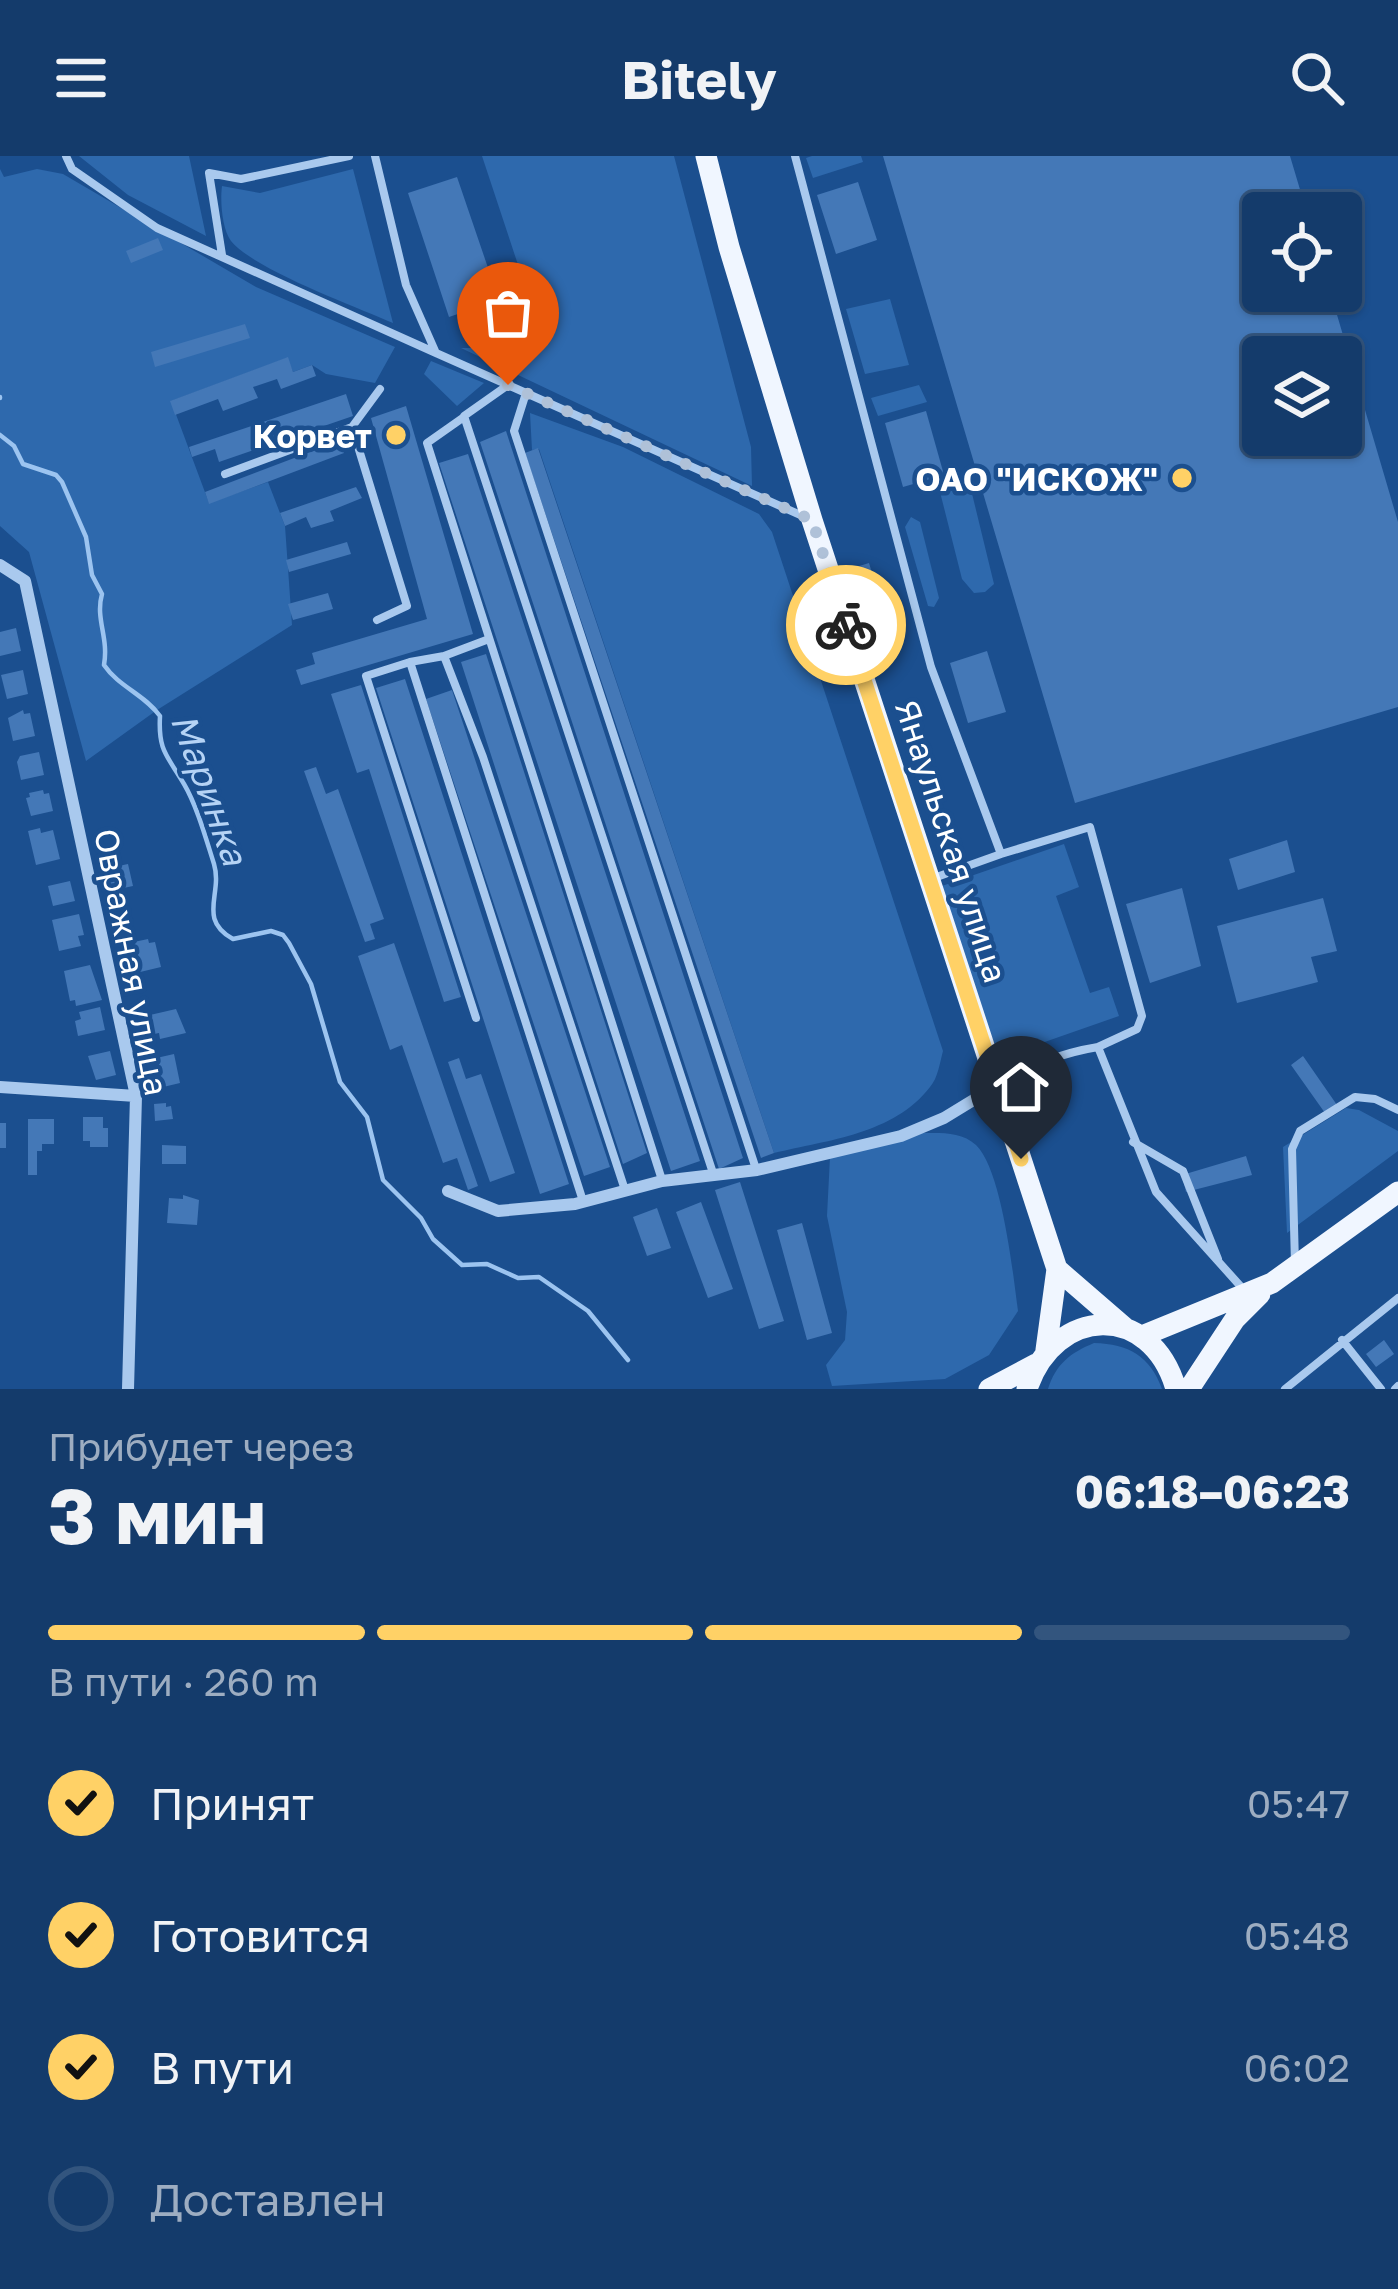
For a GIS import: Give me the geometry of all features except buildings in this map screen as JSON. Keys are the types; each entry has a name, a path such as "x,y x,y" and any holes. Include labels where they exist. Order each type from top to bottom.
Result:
{"main road":[{"name":"Янаульская улица","path":"706,156 729,248 812,520 1057,1269"},
{"path":"988,1389 1041,1357 1069,1333 1097,1325 1134,1333 1248,1294 1396,1198"},
{"path":"1028,1389 1041,1357 1057,1269 1159,1351 1176,1389"},
{"path":"1189,1389 1234,1319 1271,1282"}],"street":[{"name":"Овражная улица","path":"0,565 25,581 136,1096 128,1389"},
{"path":"448,1190 499,1211 583,1202 662,1181 757,1170 901,1136 944,1118 998,1085"},
{"path":"0,1088 136,1096"}],"lane":[{"path":"65,156 72,169 157,228 812,520"},
{"path":"222,256 209,173 241,179 349,156"},
{"path":"375,156 406,285 436,353"},
{"path":"795,156 931,667 1000,854"},
{"path":"508,385 427,443 662,1181"},
{"path":"225,474 352,427 380,388"},
{"path":"526,393 514,430 757,1170"},
{"path":"464,416 714,1176"},
{"path":"352,427 407,606 377,620"},
{"path":"476,1018 366,676 489,639"},
{"path":"444,656 483,757 626,1190"},
{"path":"410,662 583,1202"},
{"path":"930,880 1090,827 1142,1016 1137,1029 1098,1047 1066,1052 1028,1067 998,1085"},
{"path":"1098,1047 1156,1192 1248,1294"},
{"path":"1295,1266 1292,1149 1300,1132 1355,1097 1375,1099 1398,1110"},
{"path":"1133,1142 1183,1171 1218,1261"},
{"path":"1285,1389 1398,1298"},
{"path":"1342,1340 1381,1389"}],"shaded area":[{"path":"79,156 189,156 206,236 128,195"},
{"path":"482,156 674,156 751,447 752,486 461,348 512,348 530,301"},
{"path":"861,156 863,162 813,178 806,158"},
{"path":"0,169 4,177 37,169 63,174 256,287 395,347 375,383 326,374 312,365 293,372 287,358 171,401 209,503 268,482 285,526 292,625 86,761 29,552 0,526"},
{"path":"353,169 393,323 261,264 231,241 226,229 222,186 260,193"},
{"path":"890,299 909,365 865,374 846,309"},
{"path":"431,361 484,383 457,406 424,374"},
{"path":"919,385 927,402 878,416 871,398"},
{"path":"530,413 623,447 759,514 772,532 943,1051 930,1087 915,1103 879,1125 774,1153 539,449 532,450"},
{"path":"967,473 994,584 985,592 974,593 962,579 938,484"},
{"path":"911,517 920,522 939,598 934,607 928,606 905,527"},
{"path":"1064,844 1079,887 1056,896 1090,993 1109,987 1119,1016 999,1058 939,887"},
{"path":"1346,1108 1398,1131 1398,1151 1287,1233 1283,1147"},
{"path":"921,1133 964,1137 985,1158 1005,1224 1018,1311 989,1355 945,1379 832,1386 826,1365 845,1340 847,1312 827,1216 830,1157"},
{"path":"1094,1343 1137,1354 1162,1389 1048,1389 1065,1360"}],"waterway":[{"name":"Маринка","path":"0,435 14,446 23,464 56,475 62,482 86,537 92,575 102,594 104,665 160,716 162,745 193,802 214,864 216,923 233,939 271,931 289,943 311,984 340,1082 367,1117 383,1180 462,1265 487,1264 518,1278 539,1277 588,1311 628,1360"}],"way so far":[{"path":"508,385 812,520 846,625"}],"place":[{"name":"Корвет","path":"396,435"},
{"name":"ОАО \"ИСКОЖ\"","path":"1182,478"}],"route":[{"path":"846,625 1021,1159"}]}
